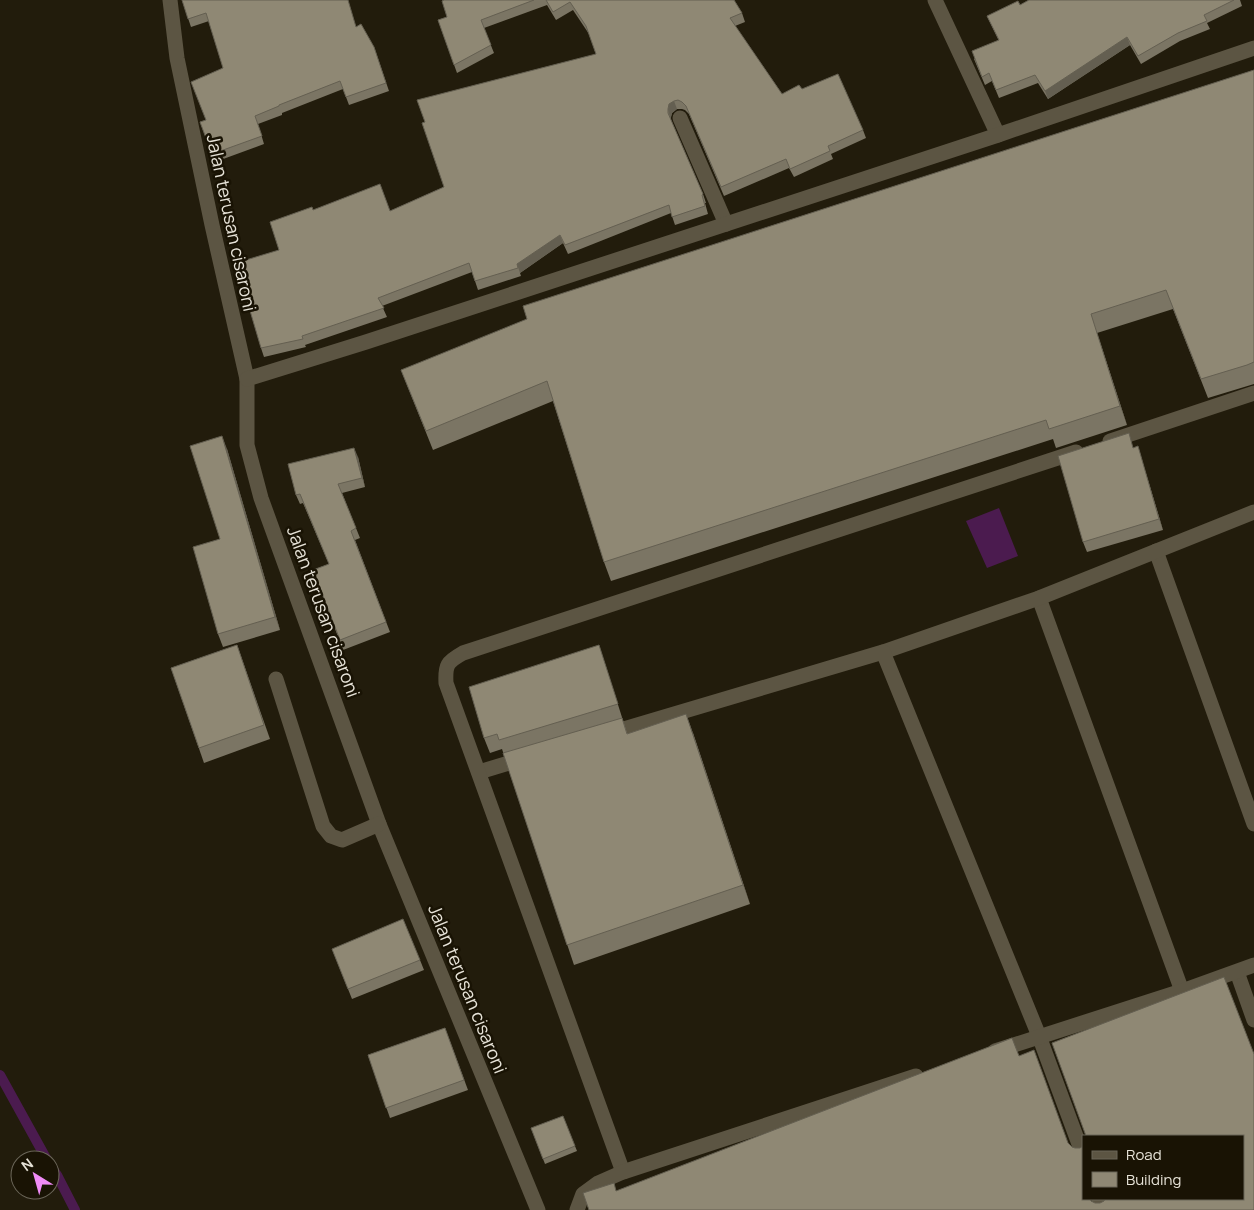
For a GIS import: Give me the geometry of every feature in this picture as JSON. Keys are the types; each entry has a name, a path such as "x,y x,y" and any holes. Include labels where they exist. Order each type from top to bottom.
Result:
{"street":[{"name":"Jalan terusan cisaroni","path":"170,0 177,58 247,379 247,445 262,498 379,824 538,1210"},
{"path":"935,0 998,135"},
{"path":"247,379 366,342 998,135 1254,48"},
{"path":"680,118 726,224"},
{"path":"623,1172 446,683 446,668 453,659 463,653 1254,393"},
{"path":"592,738 883,652 1039,598 1254,512"},
{"path":"1156,550 1254,824"},
{"path":"1039,598 1182,991"},
{"path":"883,652 1039,1036 1082,1152"},
{"path":"276,679 323,826 331,836 342,840 379,824"},
{"path":"479,772 535,755"},
{"path":"982,1055 1254,966"},
{"path":"1237,972 1254,1020"},
{"path":"577,1210 584,1194 598,1182 623,1172 926,1073"}],"shaded area":[{"path":"999,508 1018,556 987,568 966,521"}],"building":[{"path":"182,0 348,0 356,27 361,24 374,47 386,83 346,97 340,81 279,105 255,116 262,136 212,154 200,122 206,120 191,82 223,68 206,13 188,19"},
{"path":"534,0 481,20 491,45 454,65 438,20 447,17 442,1"},
{"path":"546,0 734,0 742,13 730,18 782,94 799,85 802,89 838,74 863,130 828,146 830,151 790,169 786,159 721,187 686,106 678,100 674,101 669,104 668,113 703,194 705,206 672,217 669,205 565,245 560,235 517,264 518,268 475,281 469,263 378,298 384,308 302,336 303,339 261,348 236,263 279,250 270,222 312,207 313,210 380,184 390,211 444,187 422,123 425,122 417,100 596,54 586,26 570,2 553,12"},
{"path":"1029,0 1234,0 1204,15 1207,21 1178,33 1138,56 1127,37 1045,91 1035,75 996,90 989,73 982,77 972,51 999,40 987,16 1018,1 1020,5"},
{"path":"1254,70 1254,362 1247,365 1201,379 1166,290 1091,314 1120,406 1049,429 1046,420 604,562 547,381 426,431 401,370 527,319 523,306"},
{"path":"1129,433 1133,448 1138,446 1159,519 1083,542 1058,456"},
{"path":"222,436 275,617 218,634 193,547 220,539 190,446"},
{"path":"354,448 362,478 338,484 356,528 351,531 386,622 340,640 313,570 329,564 300,494 296,495 288,464"},
{"path":"237,645 264,725 199,748 171,668"},
{"path":"599,645 618,704 499,740 497,734 484,738 469,687"},
{"path":"686,714 743,885 567,945 503,753 622,718 627,734"},
{"path":"403,919 420,960 348,989 332,949"},
{"path":"1224,977 1254,1054 1254,1210 589,1210 583,1193 614,1183 616,1191 1012,1038 1019,1056 1034,1050 1068,1143 1075,1148 1082,1147 1082,1200 1100,1203 1104,1200 1244,1200 1244,1135 1086,1135 1052,1043"},
{"path":"445,1028 464,1080 386,1108 368,1055"},
{"path":"563,1116 575,1146 543,1159 531,1128"}],"waterway":[{"path":"0,1075 41,1150"},
{"path":"60,1181 75,1210"}]}
